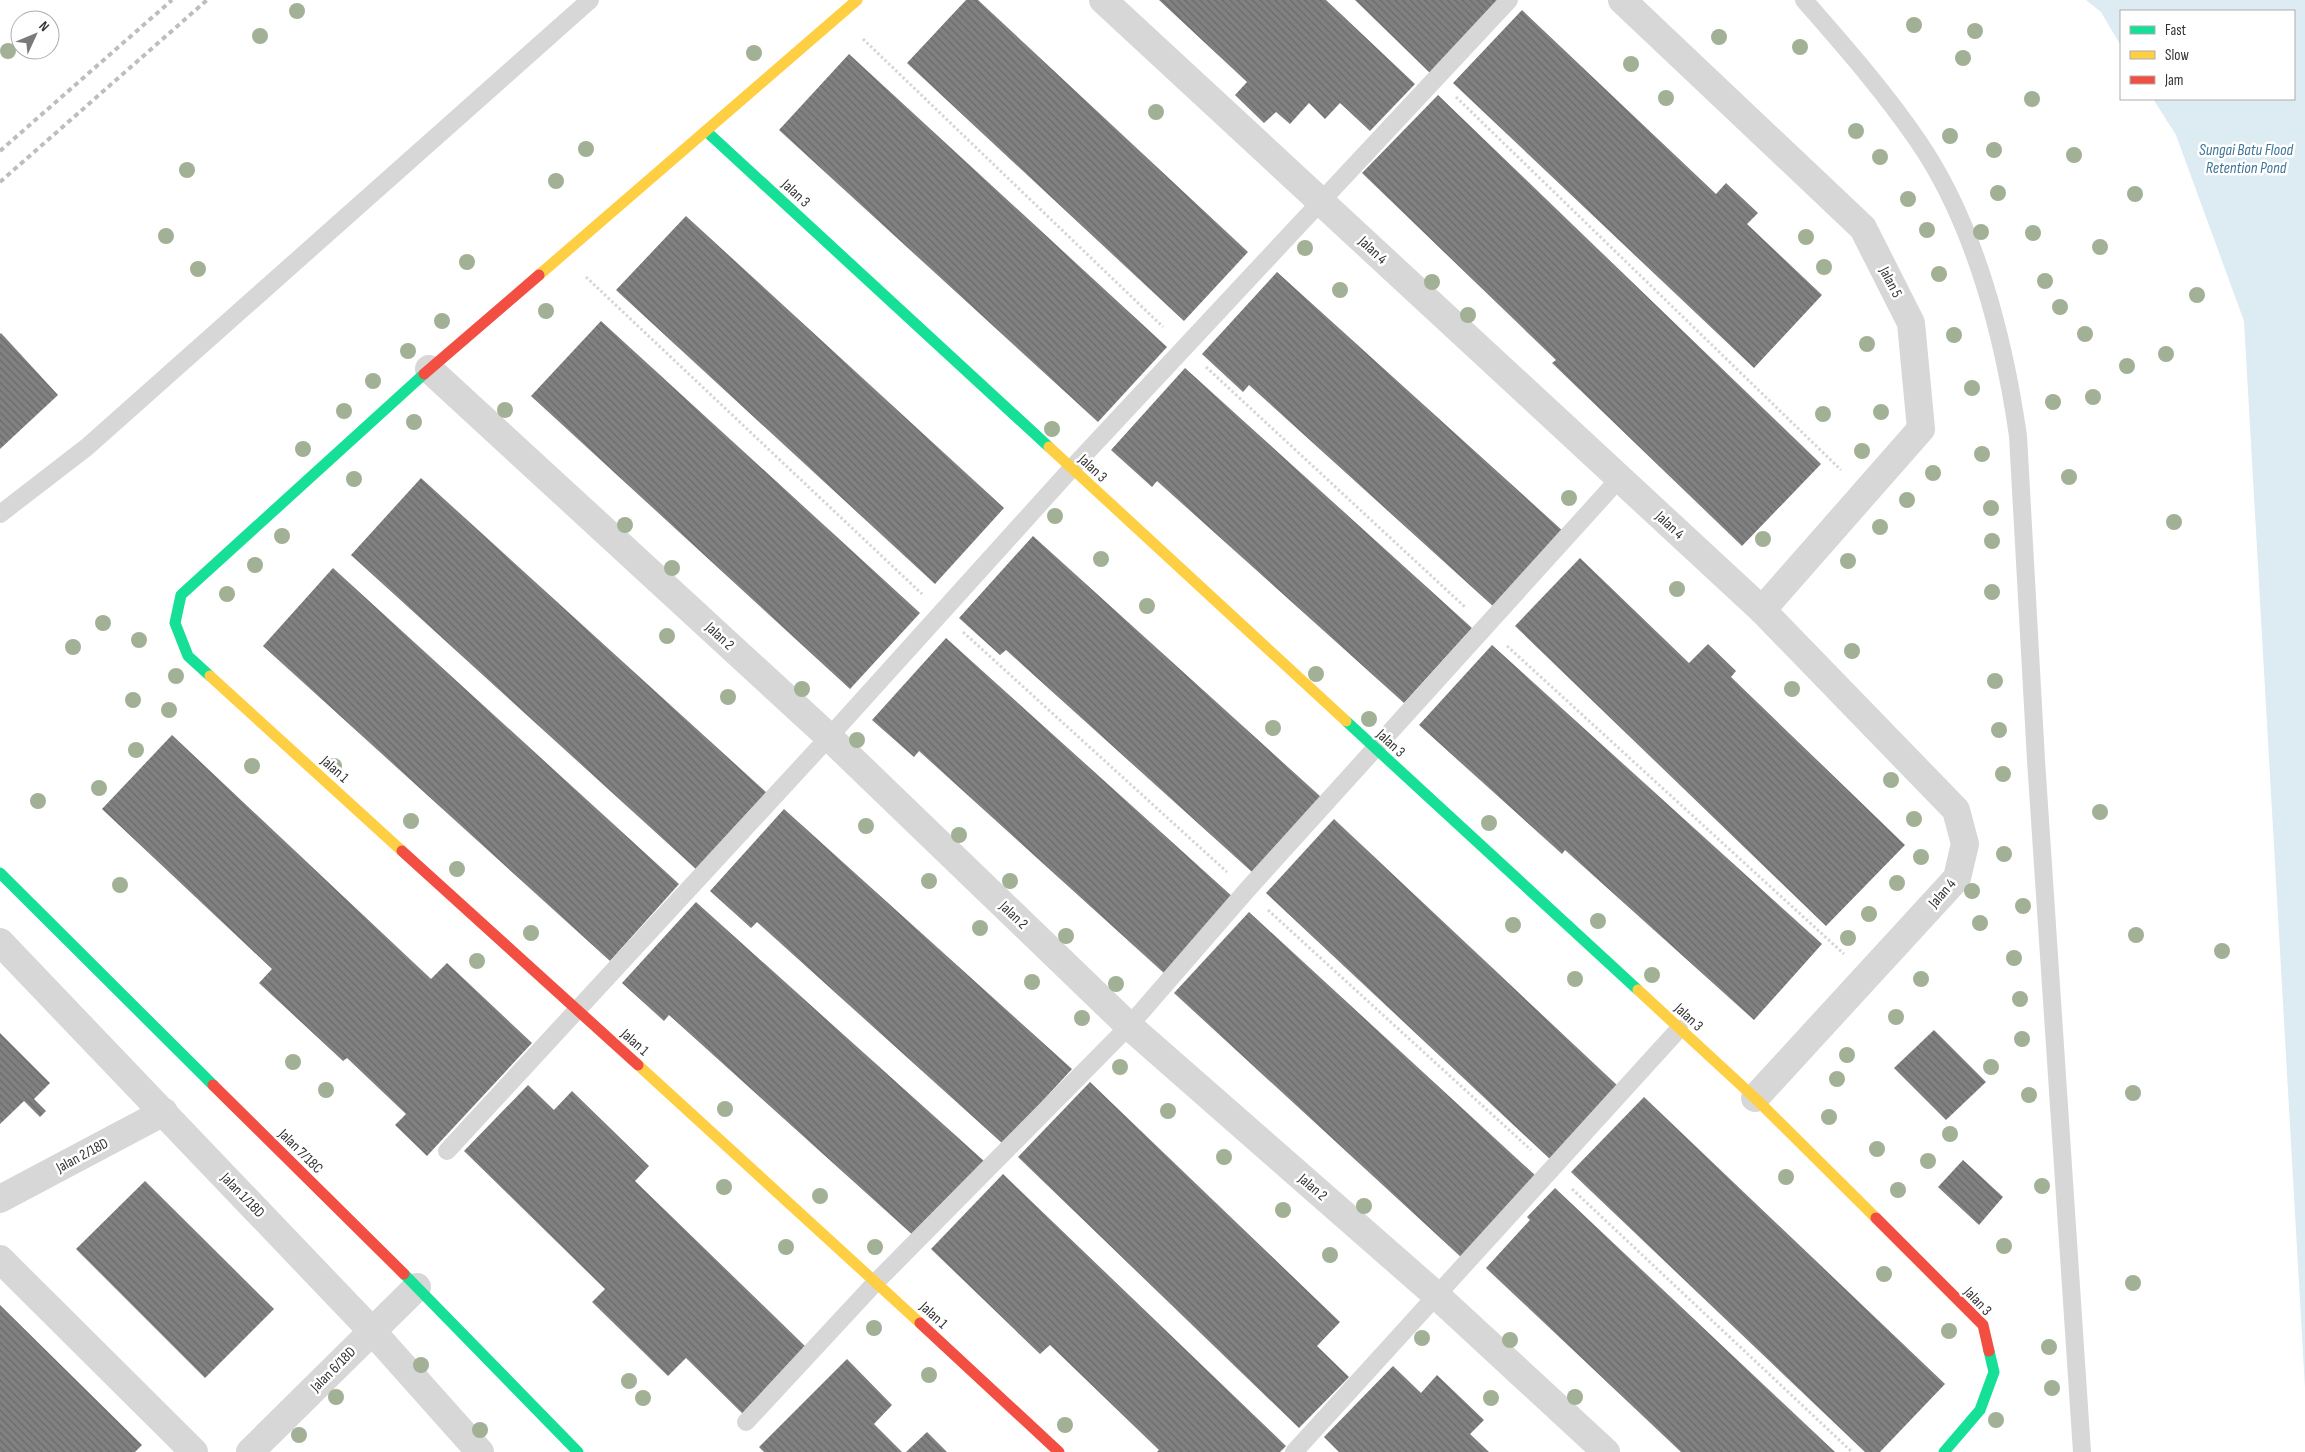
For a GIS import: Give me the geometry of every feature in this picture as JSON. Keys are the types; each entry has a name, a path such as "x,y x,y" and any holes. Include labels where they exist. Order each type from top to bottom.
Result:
{"street":[{"path":"430,369 857,0"},
{"name":"Jalan 4","path":"1103,0 1762,610 1956,810 1965,844 1957,878 1755,1098"},
{"name":"Jalan 5","path":"1622,0 1863,228 1911,323 1921,429 1762,610"},
{"name":"Jalan 3","path":"706,131 1755,1098 1983,1326 1994,1372 1980,1410 1944,1452"},
{"name":"Jalan 1","path":"430,369 180,595 175,623 188,656 876,1282 1059,1452"},
{"name":"Jalan 2","path":"430,369 829,737 1129,1026 1436,1296 1606,1452"},
{"name":"Jalan 7/18C","path":"0,873 417,1287 578,1452"},
{"name":"Jalan 1/18D","path":"0,942 372,1331 480,1452"},
{"name":"Jalan 2/18D","path":"0,1199 164,1112"},
{"path":"0,1259 194,1452"},
{"name":"Jalan 6/18D","path":"250,1452 417,1287"}],"lane":[{"path":"0,514 86,447 590,0"},
{"path":"447,1151 829,737 1072,468 1509,0"},
{"path":"1804,0 1848,51 1908,128 1946,189 1977,262 1998,331 2010,386 2018,436 2036,770 2082,1452"},
{"path":"746,1422 876,1282 1129,1026 1247,890 1620,478"},
{"path":"1294,1452 1679,1028"}],"path":[{"path":"840,16 1184,347 1867,976"},
{"path":"1436,78 1865,493"},
{"path":"562,255 941,613 1551,1169 1852,1452"}],"water":[{"name":"Sungai Batu Flood Retention Pond","path":"2086,0 2305,0 2305,1388 2244,321 2176,135 2154,100 2295,100 2295,10 2120,10 2120,44 2101,12"}],"building":[{"path":"966,0 978,0 1248,252 1184,321 907,63"},
{"path":"1159,0 1326,0 1415,84 1370,131 1340,103 1325,119 1309,103 1290,124 1276,112 1264,123 1235,95 1247,82"},
{"path":"1355,0 1501,0 1430,73"},
{"path":"1522,10 1716,194 1726,183 1758,213 1747,224 1822,295 1754,368 1453,83"},
{"path":"849,54 1167,347 1098,422 779,130"},
{"path":"1438,95 1821,464 1742,546 1552,363 1556,360 1362,173"},
{"path":"686,216 1004,508 935,584 616,290"},
{"path":"1277,272 1564,532 1495,608 1249,385 1243,392 1202,354"},
{"path":"601,321 920,613 850,689 531,396"},
{"path":"0,334 58,395 0,449"},
{"path":"1185,368 1472,628 1404,703 1157,481 1152,487 1111,450"},
{"path":"421,478 767,793 697,870 351,555"},
{"path":"1033,536 1321,797 1252,872 1006,650 1000,655 959,618"},
{"path":"1580,558 1689,663 1708,644 1736,671 1731,677 1905,845 1826,926 1515,626"},
{"path":"333,568 679,884 610,961 263,646"},
{"path":"946,638 1234,898 1165,974 919,751 914,757 872,720"},
{"path":"1492,645 1822,944 1754,1020 1565,850 1562,854 1419,725"},
{"path":"172,735 431,979 447,963 532,1043 427,1156 395,1125 406,1114 347,1058 343,1061 259,983 272,969 102,809"},
{"path":"784,809 1072,1069 1003,1144 757,922 751,928 710,891"},
{"path":"1334,819 1620,1088 1552,1161 1266,893"},
{"path":"696,902 984,1161 915,1237 669,1015 664,1021 622,983"},
{"path":"1249,912 1537,1177 1462,1258 1174,993"},
{"path":"1934,1030 1986,1082 1946,1120 1894,1068"},
{"path":"0,1033 50,1083 34,1099 46,1111 40,1117 24,1101 0,1124"},
{"path":"1090,1082 1340,1322 1317,1346 1349,1377 1299,1428 1018,1157"},
{"path":"528,1085 554,1110 572,1091 649,1166 635,1181 809,1350 745,1416 686,1358 668,1376 592,1302 605,1289 464,1151"},
{"path":"1644,1097 1945,1384 1880,1452 1865,1452 1571,1172"},
{"path":"1963,1160 2003,1197 1979,1225 1938,1187"},
{"path":"1003,1174 1286,1446 1280,1452 1157,1452 1159,1450 1050,1345 1040,1354 931,1249"},
{"path":"145,1181 274,1309 205,1378 76,1249"},
{"path":"1555,1188 1835,1452 1681,1452 1486,1268 1530,1220 1527,1217"},
{"path":"0,1305 142,1445 135,1452 0,1452"},
{"path":"847,1359 892,1405 874,1424 902,1452 764,1452 759,1447"},
{"path":"1393,1366 1421,1393 1437,1375 1484,1420 1470,1434 1489,1452 1339,1452 1324,1437"},
{"path":"927,1432 947,1452 906,1452"}],"railway":[{"path":"0,151 172,0"},
{"path":"0,182 207,0"}],"traffic: fast":[{"path":"706,131 1049,447"},
{"path":"210,676 188,656 175,623 181,595 424,374"},
{"path":"1346,721 1638,990"},
{"path":"0,873 213,1085"},
{"path":"404,1274 578,1452"},
{"path":"1944,1452 1980,1410 1994,1372 1989,1351"}],"traffic: slow":[{"path":"539,275 857,0"},
{"path":"1049,447 1346,721"},
{"path":"210,676 402,851"},
{"path":"1638,990 1755,1098 1876,1218"},
{"path":"638,1065 920,1323"}],"traffic: jam":[{"path":"424,374 539,275"},
{"path":"402,851 638,1065"},
{"path":"213,1085 404,1274"},
{"path":"1876,1218 1983,1325 1989,1351"},
{"path":"920,1323 1059,1452"}]}
